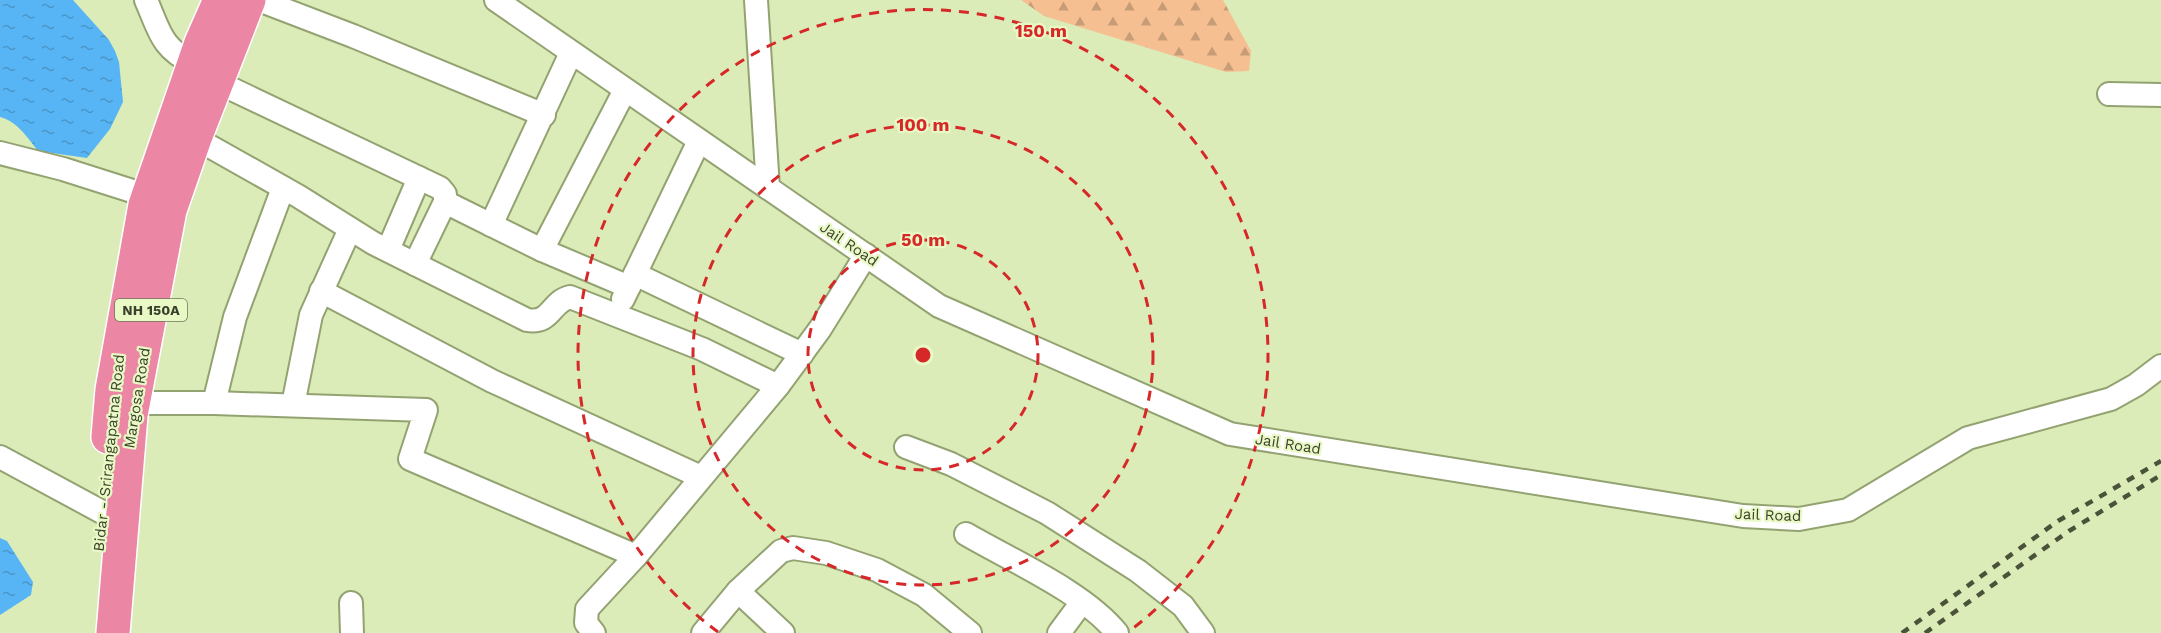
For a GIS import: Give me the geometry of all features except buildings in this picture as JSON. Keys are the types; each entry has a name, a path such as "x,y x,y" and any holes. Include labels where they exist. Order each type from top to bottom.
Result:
{"highway":[{"name":"Bidar - Srirangapatna Road","path":"90,633 112,390 148,196 206,73 220,0"},
{"name":"Margosa Road","path":"113,633 133,404 170,210 195,138 206,73 249,0"}],"street":[{"path":"146,0 163,40 175,55 206,73 440,188 445,194 445,202 415,264"},
{"path":"259,0 544,115"},
{"name":"Jail Road","path":"496,0 939,306 1230,434 1743,516 1799,519 1848,510 1968,438 2112,399 2161,366"},
{"path":"756,0 768,188"},
{"path":"491,225 571,53"},
{"path":"542,250 625,90"},
{"path":"2109,93 2161,95"},
{"path":"195,138 388,250 527,320 544,319 563,299 570,297 702,349 778,386"},
{"path":"616,315 699,141"},
{"path":"0,153 63,168 148,196"},
{"path":"388,250 419,178"},
{"path":"214,403 235,317 283,188"},
{"path":"445,202 542,250 632,280 802,354"},
{"path":"293,405 306,335 321,291 350,229"},
{"path":"594,633 586,623 586,609 636,556 778,386 802,354 866,255"},
{"path":"321,291 492,381 701,477"},
{"path":"133,404 214,403 426,410 411,459 636,556"},
{"path":"906,447 951,464 1047,513 1148,578 1183,606 1203,633"},
{"path":"0,457 102,512"},
{"path":"966,534 1082,602 1105,619 1117,633"},
{"path":"703,633 738,591 781,551 793,548 810,549 878,570 924,595 970,633"},
{"path":"738,591 783,633"},
{"path":"1059,633 1082,602"},
{"path":"351,603 352,633"}],"green space":[{"path":"1021,0 1223,0 1251,51 1249,71 1226,72 1044,16"}],"water":[{"path":"0,0 73,0 109,40 119,62 123,102 110,129 87,158 38,151 17,126 0,117"},
{"path":"0,538 7,541 33,582 31,595 0,615"}],"railway":[{"path":"1902,633 2058,521 2161,461"},
{"path":"1925,633 2069,531 2161,475"}]}
